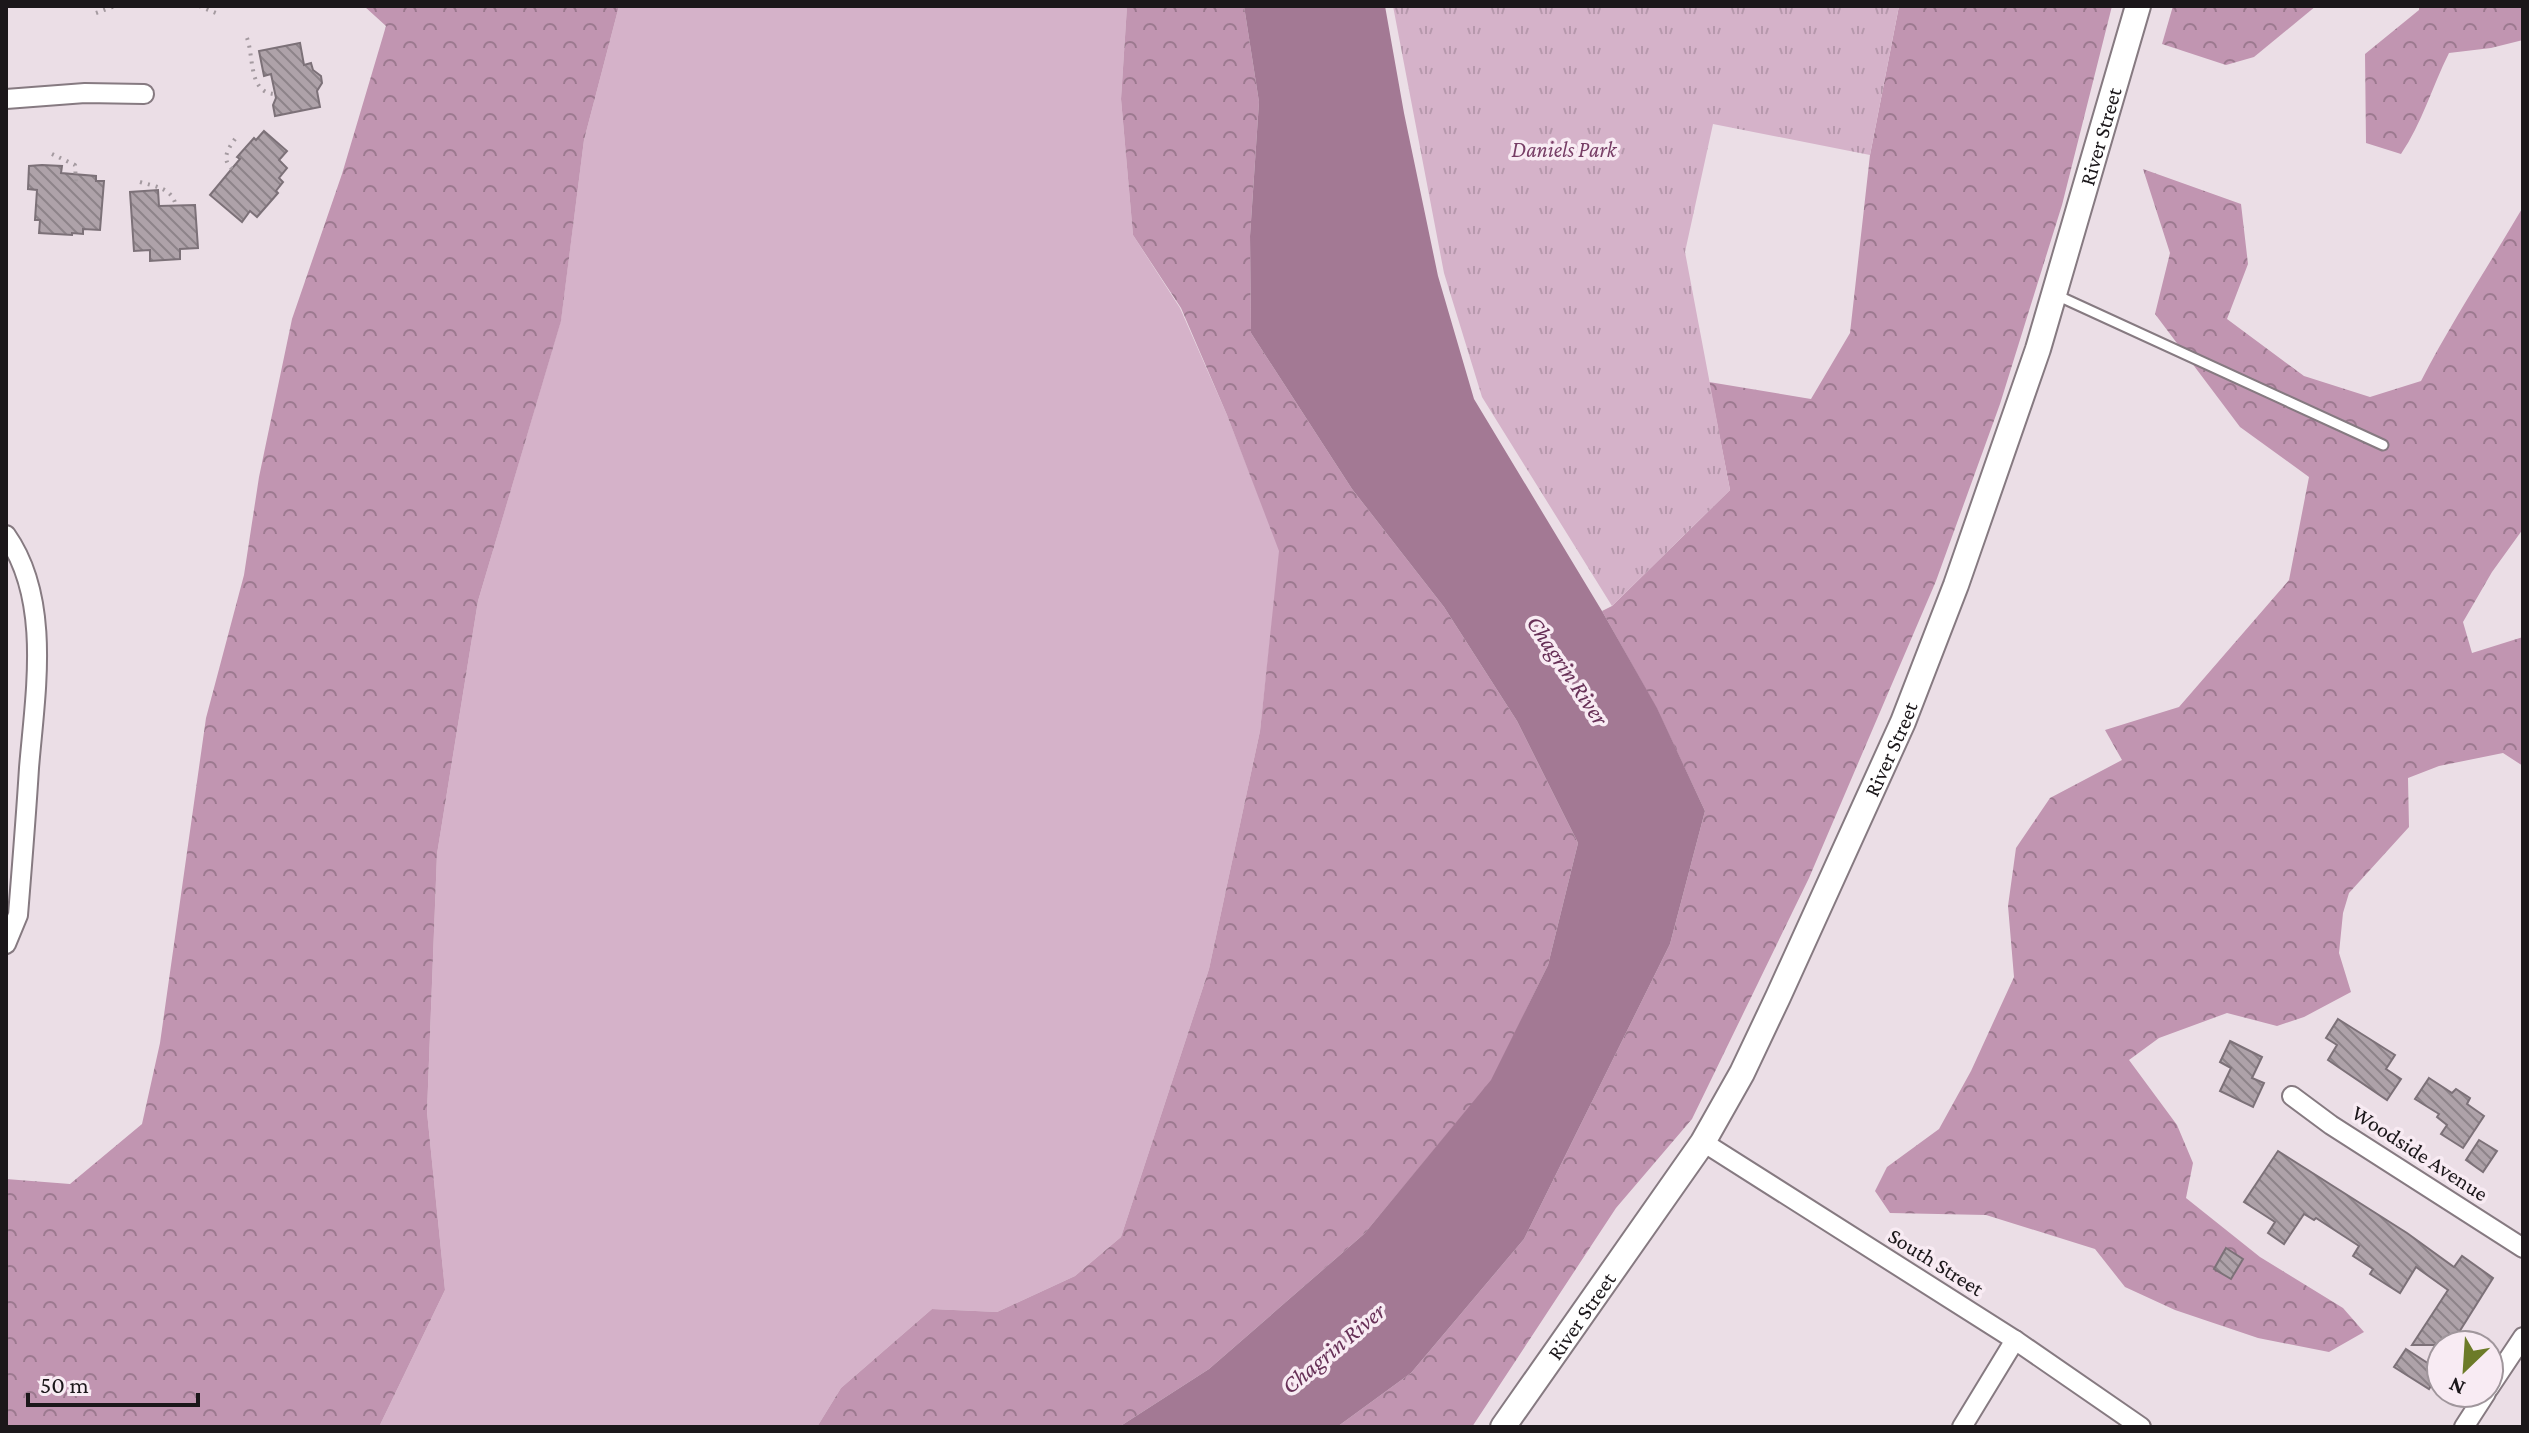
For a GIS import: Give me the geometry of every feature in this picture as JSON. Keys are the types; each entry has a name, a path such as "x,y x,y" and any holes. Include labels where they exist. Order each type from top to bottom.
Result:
{"main road":[{"name":"River Street","path":"1503,1427 1703,1142 1742,1073 1903,722 1956,585 2038,349 2138,6"}],"street":[{"path":"6,99 85,93 144,94"},
{"path":"6,535 27,576 35,620 37,672 18,915 6,944"},
{"name":"Woodside Avenue","path":"2292,1096 2331,1125 2523,1248"},
{"name":"South Street","path":"1703,1142 2015,1340 2141,1427"},
{"path":"2505,1365 2523,1337"},
{"path":"1962,1427 2015,1340"},
{"path":"2464,1427 2476,1409"}],"lane":[{"path":"2054,294 2130,326 2383,445"}],"path":[{"path":"96,13 115,6"},
{"path":"199,6 216,13"},
{"path":"247,38 253,53 257,82 265,92 275,94"},
{"path":"232,169 226,155 235,139"},
{"path":"52,154 75,165 76,182"},
{"path":"140,182 167,190 176,206"}],"green space":[{"path":"364,6 619,6 584,140 561,321 478,601 437,854 427,1112 445,1290 379,1427 6,1427 6,1179 70,1184 142,1124 160,1043 206,718 244,575 259,477 292,319 342,174 386,26"},
{"path":"619,6 1127,6 1121,99 1133,235 1180,308 1227,415 1280,551 1260,731 1209,969 1121,1237 1075,1276 997,1312 932,1309 841,1388 817,1427 379,1427 445,1290 427,1112 437,854 478,601 561,320 584,140"},
{"path":"1127,6 1244,6 1259,102 1250,236 1251,333 1352,489 1444,607 1517,721 1578,843 1548,965 1492,1080 1364,1234 1209,1369 1119,1427 817,1427 841,1388 932,1309 997,1312 1075,1276 1121,1237 1209,969 1260,731 1279,551 1227,415 1181,308 1133,235 1121,99"},
{"name":"Daniels Park","path":"1393,6 1899,6 1870,155 1713,124 1685,252 1730,490 1612,606 1482,397 1444,273"},
{"path":"1899,6 2112,6 2062,205 2000,404 1936,581 1809,878 1692,1119 1616,1208 1472,1427 1337,1427 1411,1373 1524,1239 1670,944 1705,811 1657,709 1602,611 1612,606 1730,490 1709,382 1811,399 1850,333 1870,155"},
{"path":"2173,6 2316,6 2254,57 2226,65 2162,44"},
{"path":"2419,6 2523,6 2523,40 2449,53 2401,154 2366,143 2365,54 2419,10"},
{"path":"2143,169 2241,204 2248,264 2227,319 2304,376 2370,397 2421,381 2523,207 2523,529 2492,572 2463,622 2472,653 2523,637 2523,766 2503,753 2439,766 2408,778 2409,827 2349,893 2343,913 2339,953 2351,992 2304,1017 2277,1026 2227,1013 2159,1038 2129,1060 2177,1125 2193,1163 2186,1198 2260,1257 2343,1308 2364,1332 2329,1352 2258,1338 2175,1310 2125,1287 2095,1249 1986,1215 1890,1213 1875,1191 1887,1167 1939,1129 1971,1071 2014,977 2008,906 2016,848 2050,798 2122,760 2105,730 2179,707 2289,580 2309,477 2240,427 2155,314 2170,253"}],"water":[{"name":"Chagrin River","path":"1244,6 1385,6 1438,276 1474,399 1657,708 1705,811 1670,944 1524,1239 1411,1373 1337,1427 1119,1427 1209,1369 1364,1234 1491,1080 1548,965 1578,843 1517,721 1444,607 1352,489 1251,333 1250,236 1259,102"}],"building":[{"path":"300,43 304,65 311,63 313,70 321,76 322,83 317,91 320,107 275,116 273,105 276,98 271,74 264,76 259,51"},
{"path":"264,131 287,151 279,160 287,168 279,178 283,182 276,191 278,193 257,217 250,211 242,222 210,195 240,159 237,157"},
{"path":"29,166 62,166 61,173 96,176 96,181 104,181 100,230 83,229 83,234 72,235 39,233 40,220 35,220 37,190 28,189"},
{"path":"158,190 159,206 195,205 198,248 180,249 180,259 150,261 150,250 134,251 130,192"},
{"path":"2338,1019 2395,1055 2386,1069 2401,1079 2387,1100 2328,1060 2337,1045 2326,1038"},
{"path":"2230,1041 2262,1057 2252,1078 2264,1083 2253,1107 2220,1091 2231,1068 2220,1062"},
{"path":"2429,1078 2452,1093 2456,1089 2470,1098 2467,1104 2484,1116 2463,1148 2441,1134 2447,1125 2437,1117 2439,1114 2415,1099"},
{"path":"2479,1140 2497,1151 2483,1172 2466,1160"},
{"path":"2278,1151 2407,1233 2454,1267 2462,1256 2493,1278 2461,1329 2425,1329 2425,1345 2412,1345 2448,1290 2416,1267 2400,1293 2370,1274 2373,1269 2353,1256 2359,1246 2316,1218 2314,1220 2304,1214 2284,1244 2268,1233 2275,1222 2244,1202"},
{"path":"2226,1248 2243,1259 2231,1279 2214,1269"},
{"path":"2406,1349 2425,1361 2425,1386 2394,1367"}]}
